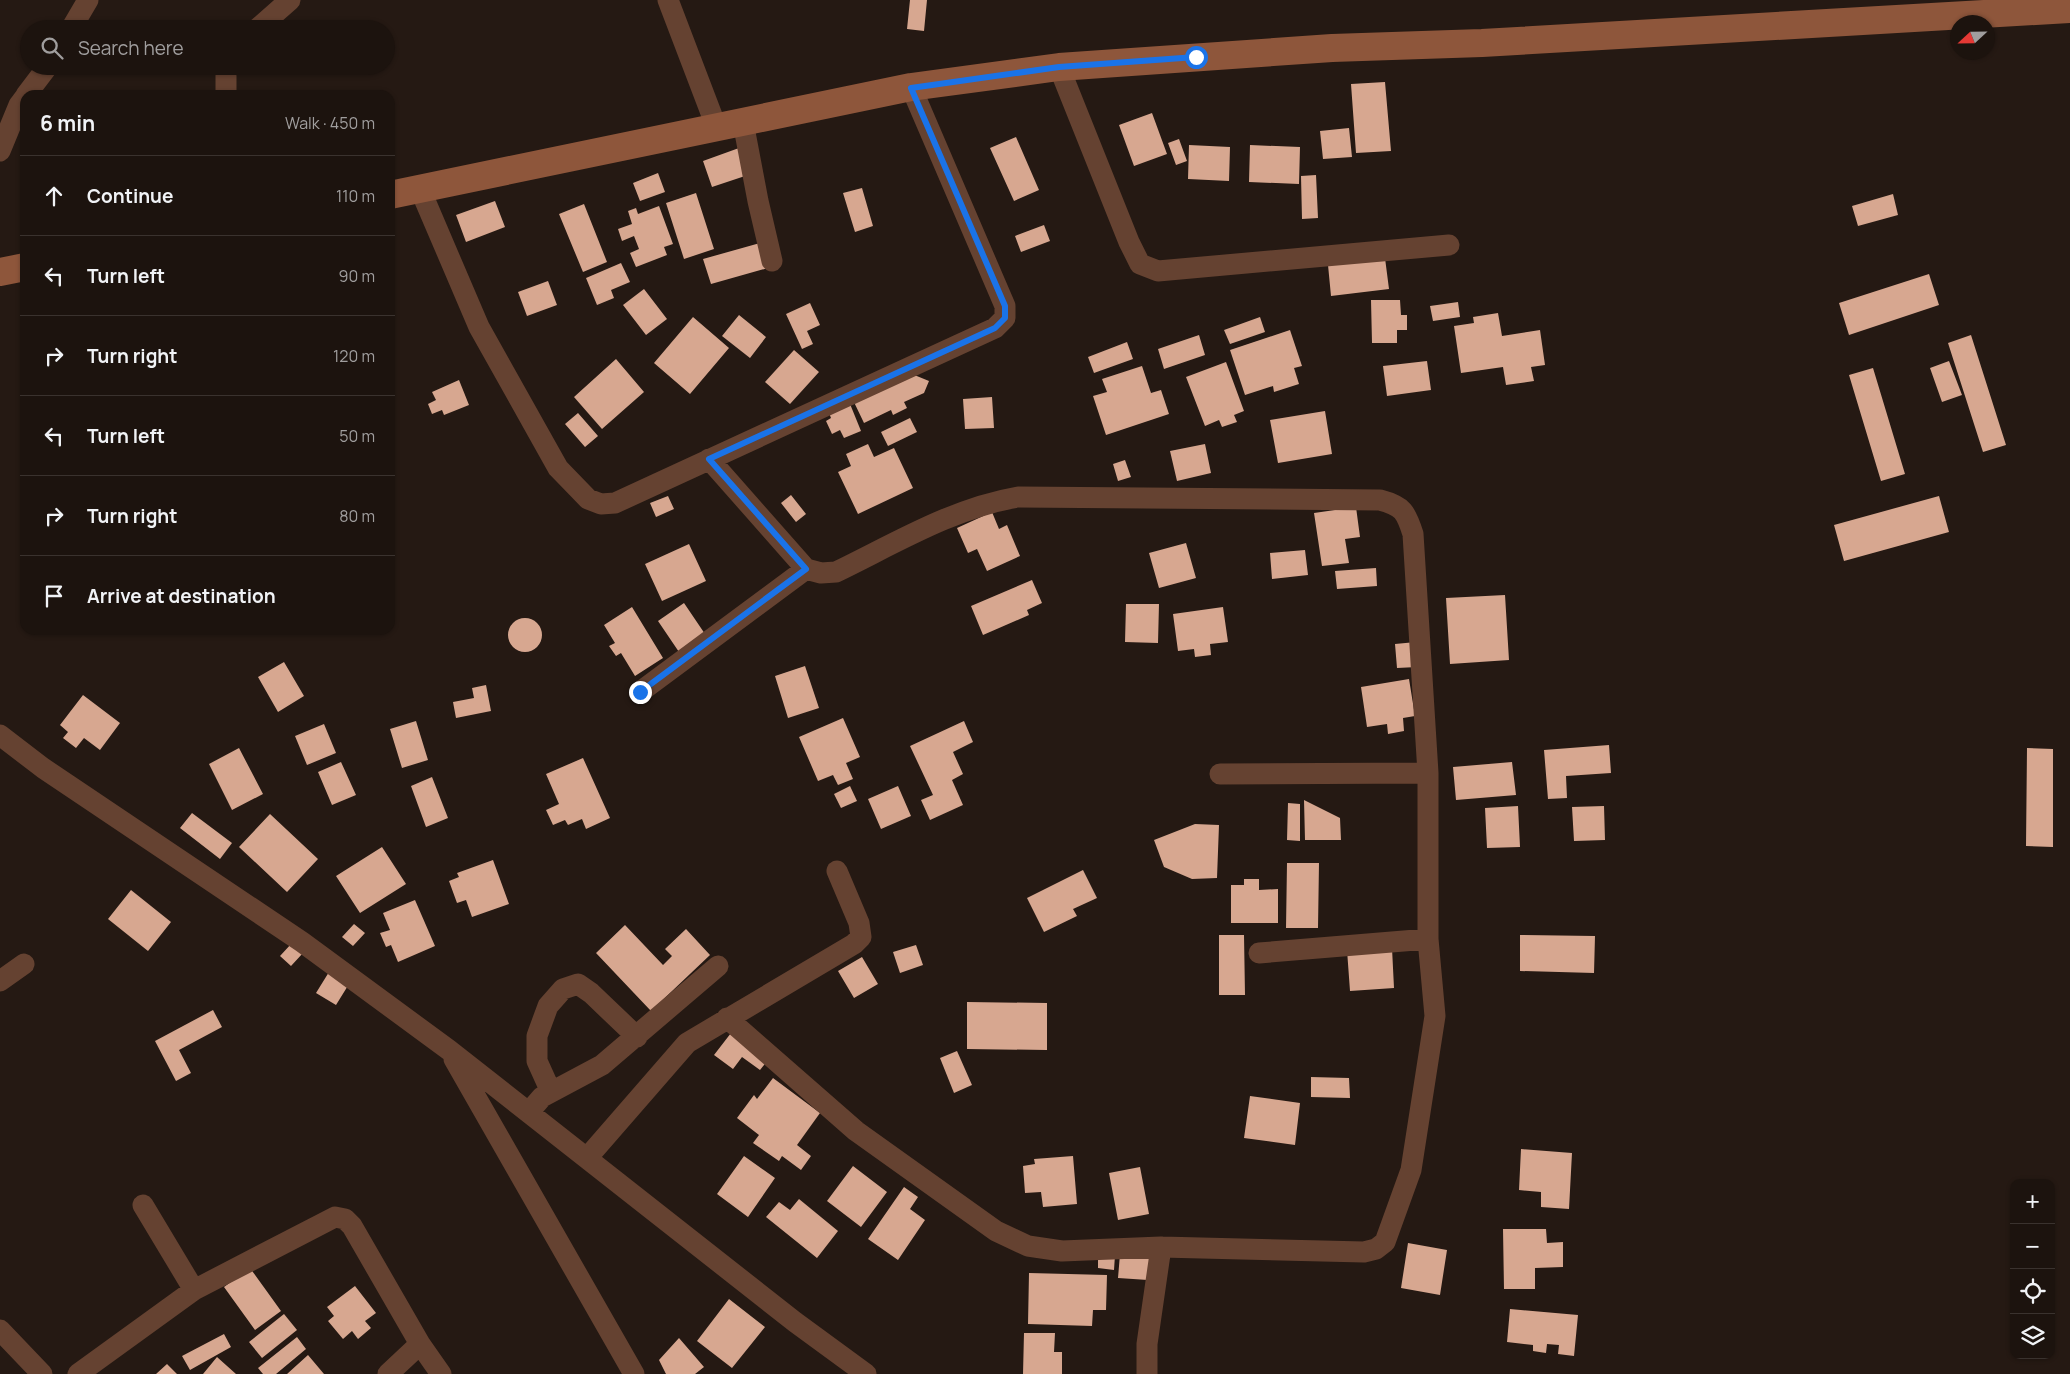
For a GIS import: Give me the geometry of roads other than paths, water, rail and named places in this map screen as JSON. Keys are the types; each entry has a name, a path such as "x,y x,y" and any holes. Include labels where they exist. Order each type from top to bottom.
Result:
{"main road":[{"path":"395,194 716,126 911,88 1059,67 1332,48 1482,43 2070,9"},
{"path":"0,272 20,268"}],"street":[{"path":"76,20 88,0"},
{"path":"267,20 290,0"},
{"path":"668,0 716,126"},
{"path":"1059,67 1129,242 1140,264 1158,271 1449,245"},
{"path":"30,90 41,75"},
{"path":"226,75 226,90"},
{"path":"420,189 479,328 558,468 588,499 601,504 615,503 995,328 1005,318 1005,306 911,88"},
{"path":"0,151 20,104"},
{"path":"743,122 772,261"},
{"path":"709,459 806,569 822,573 836,572 961,512 990,502 1018,497 1380,500 1397,505 1408,519 1413,534 1428,773 1428,939 1435,1016 1411,1170 1385,1242 1376,1249 1364,1252 1161,1247 1062,1250 1028,1246 996,1231 856,1131 727,1018"},
{"path":"640,692 806,569"},
{"path":"0,735 43,768 302,942 449,1050 795,1322 866,1374"},
{"path":"1220,774 1428,773"},
{"path":"587,1158 687,1043 854,944 861,937 859,923 837,872"},
{"path":"1259,953 1428,939"},
{"path":"0,981 24,964"},
{"path":"528,1112 542,1097 602,1065 718,966"},
{"path":"551,1092 537,1061 537,1036 548,1006 564,990 578,984 592,993 637,1037"},
{"path":"449,1050 634,1374"},
{"path":"143,1205 194,1290"},
{"path":"78,1374 194,1290 335,1217 345,1219 352,1226 420,1344 441,1374"},
{"path":"1147,1374 1147,1344 1161,1247"},
{"path":"2,1336 42,1374"},
{"path":"388,1374 420,1344"}]}
